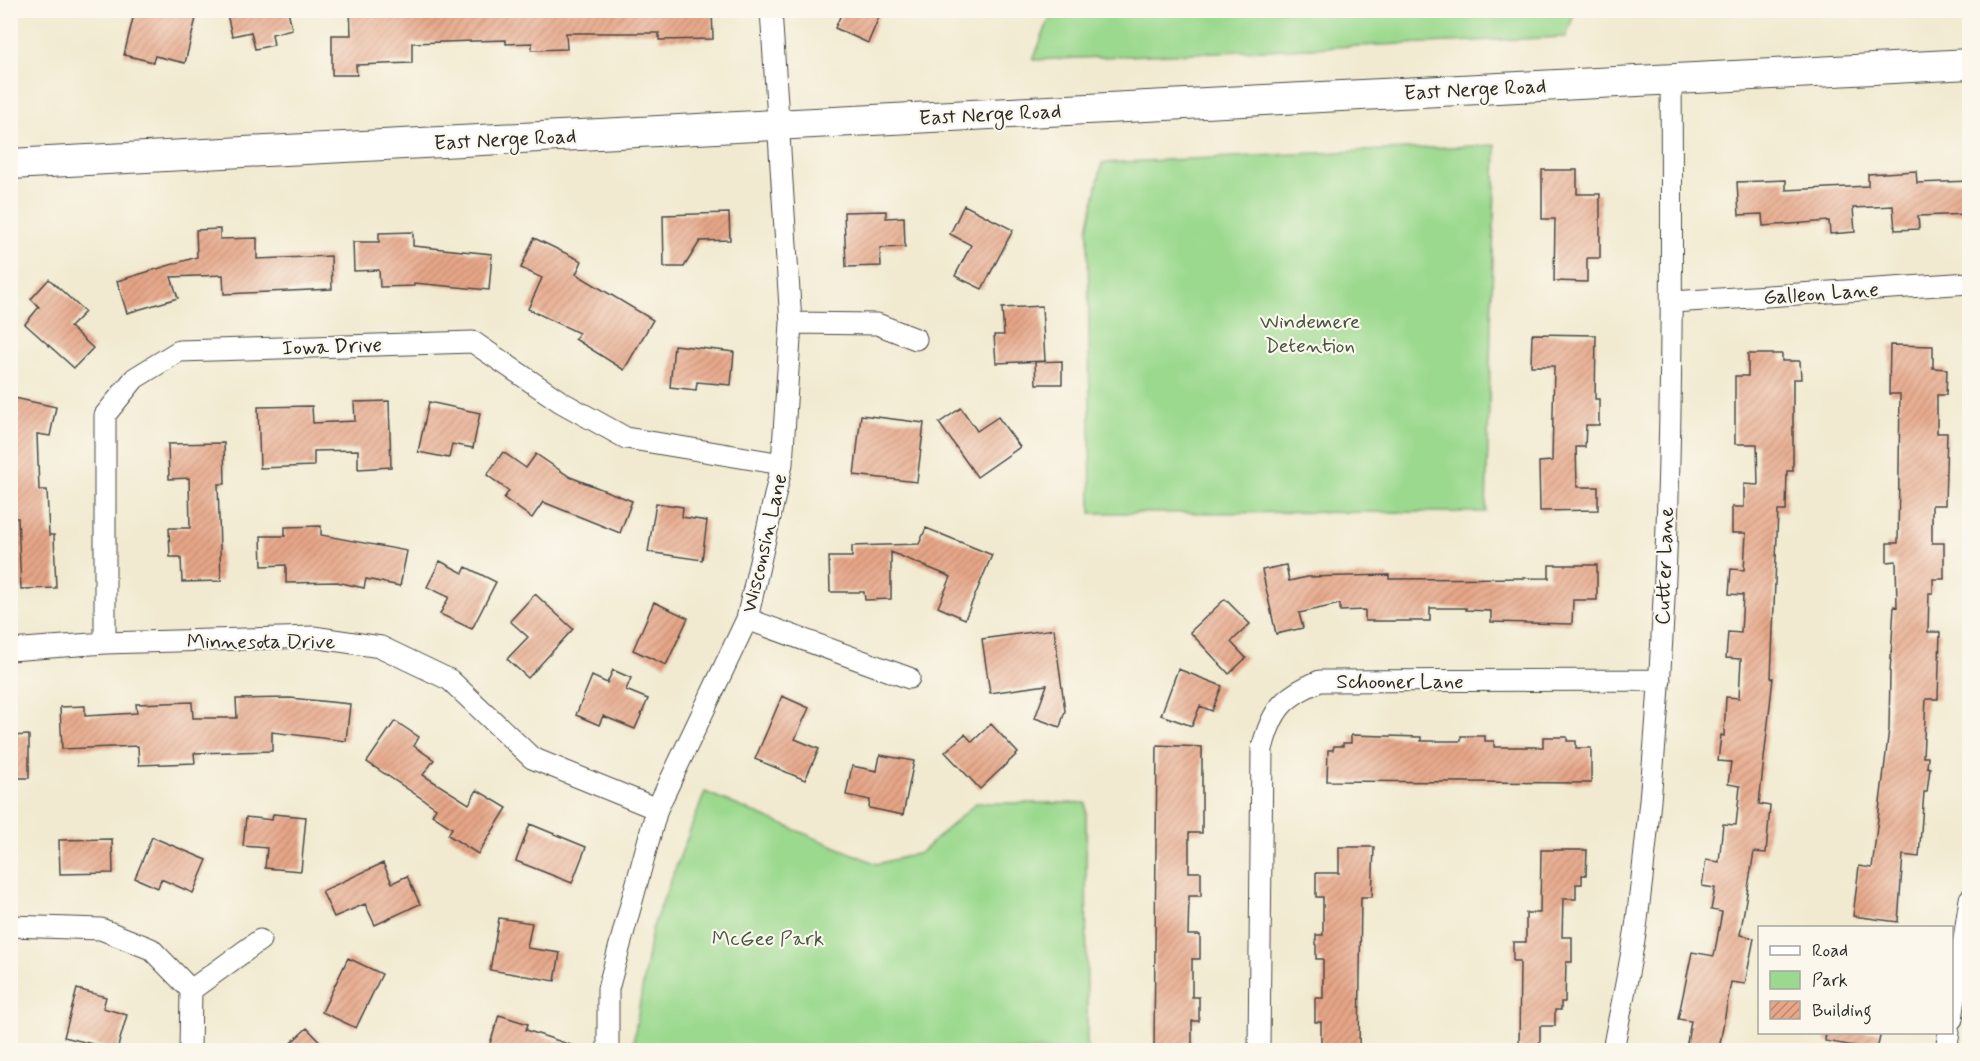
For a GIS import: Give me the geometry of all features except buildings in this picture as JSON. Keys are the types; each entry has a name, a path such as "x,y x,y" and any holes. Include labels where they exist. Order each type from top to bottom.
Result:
{"main road":[{"name":"East Nerge Road","path":"10,164 1970,64"}],"street":[{"name":"Wisconsin Lane","path":"608,1050 608,989 657,809 747,619 782,464 791,324 771,10"},
{"name":"Cutter Lane","path":"1614,1050 1637,922 1660,680 1672,302 1671,79"},
{"name":"Galleon Lane","path":"1672,302 1970,283"},
{"path":"791,324 877,324 916,339"},
{"name":"Iowa Drive","path":"105,643 105,415 135,378 179,351 473,342 561,402 626,438 782,464"},
{"path":"747,619 909,678"},
{"name":"Minnesota Drive","path":"10,650 105,643 312,637 381,647 450,680 532,758 657,809"},
{"name":"Schooner Lane","path":"1259,1050 1262,749 1269,724 1279,707 1296,691 1320,681 1660,680"},
{"path":"1953,1012 1970,899"},
{"path":"10,926 101,929 151,949 190,990 190,1050"},
{"path":"190,990 260,940"},
{"path":"1946,1050 1949,1034"}],"green space":[{"path":"1053,10 1575,11 1566,37 1033,60"},
{"name":"Windemere Detention","path":"1496,145 1486,512 1091,513 1088,229 1102,163"},
{"name":"McGee Park","path":"705,792 877,864 920,853 976,803 1086,803 1087,1050 632,1050 652,929"}]}
